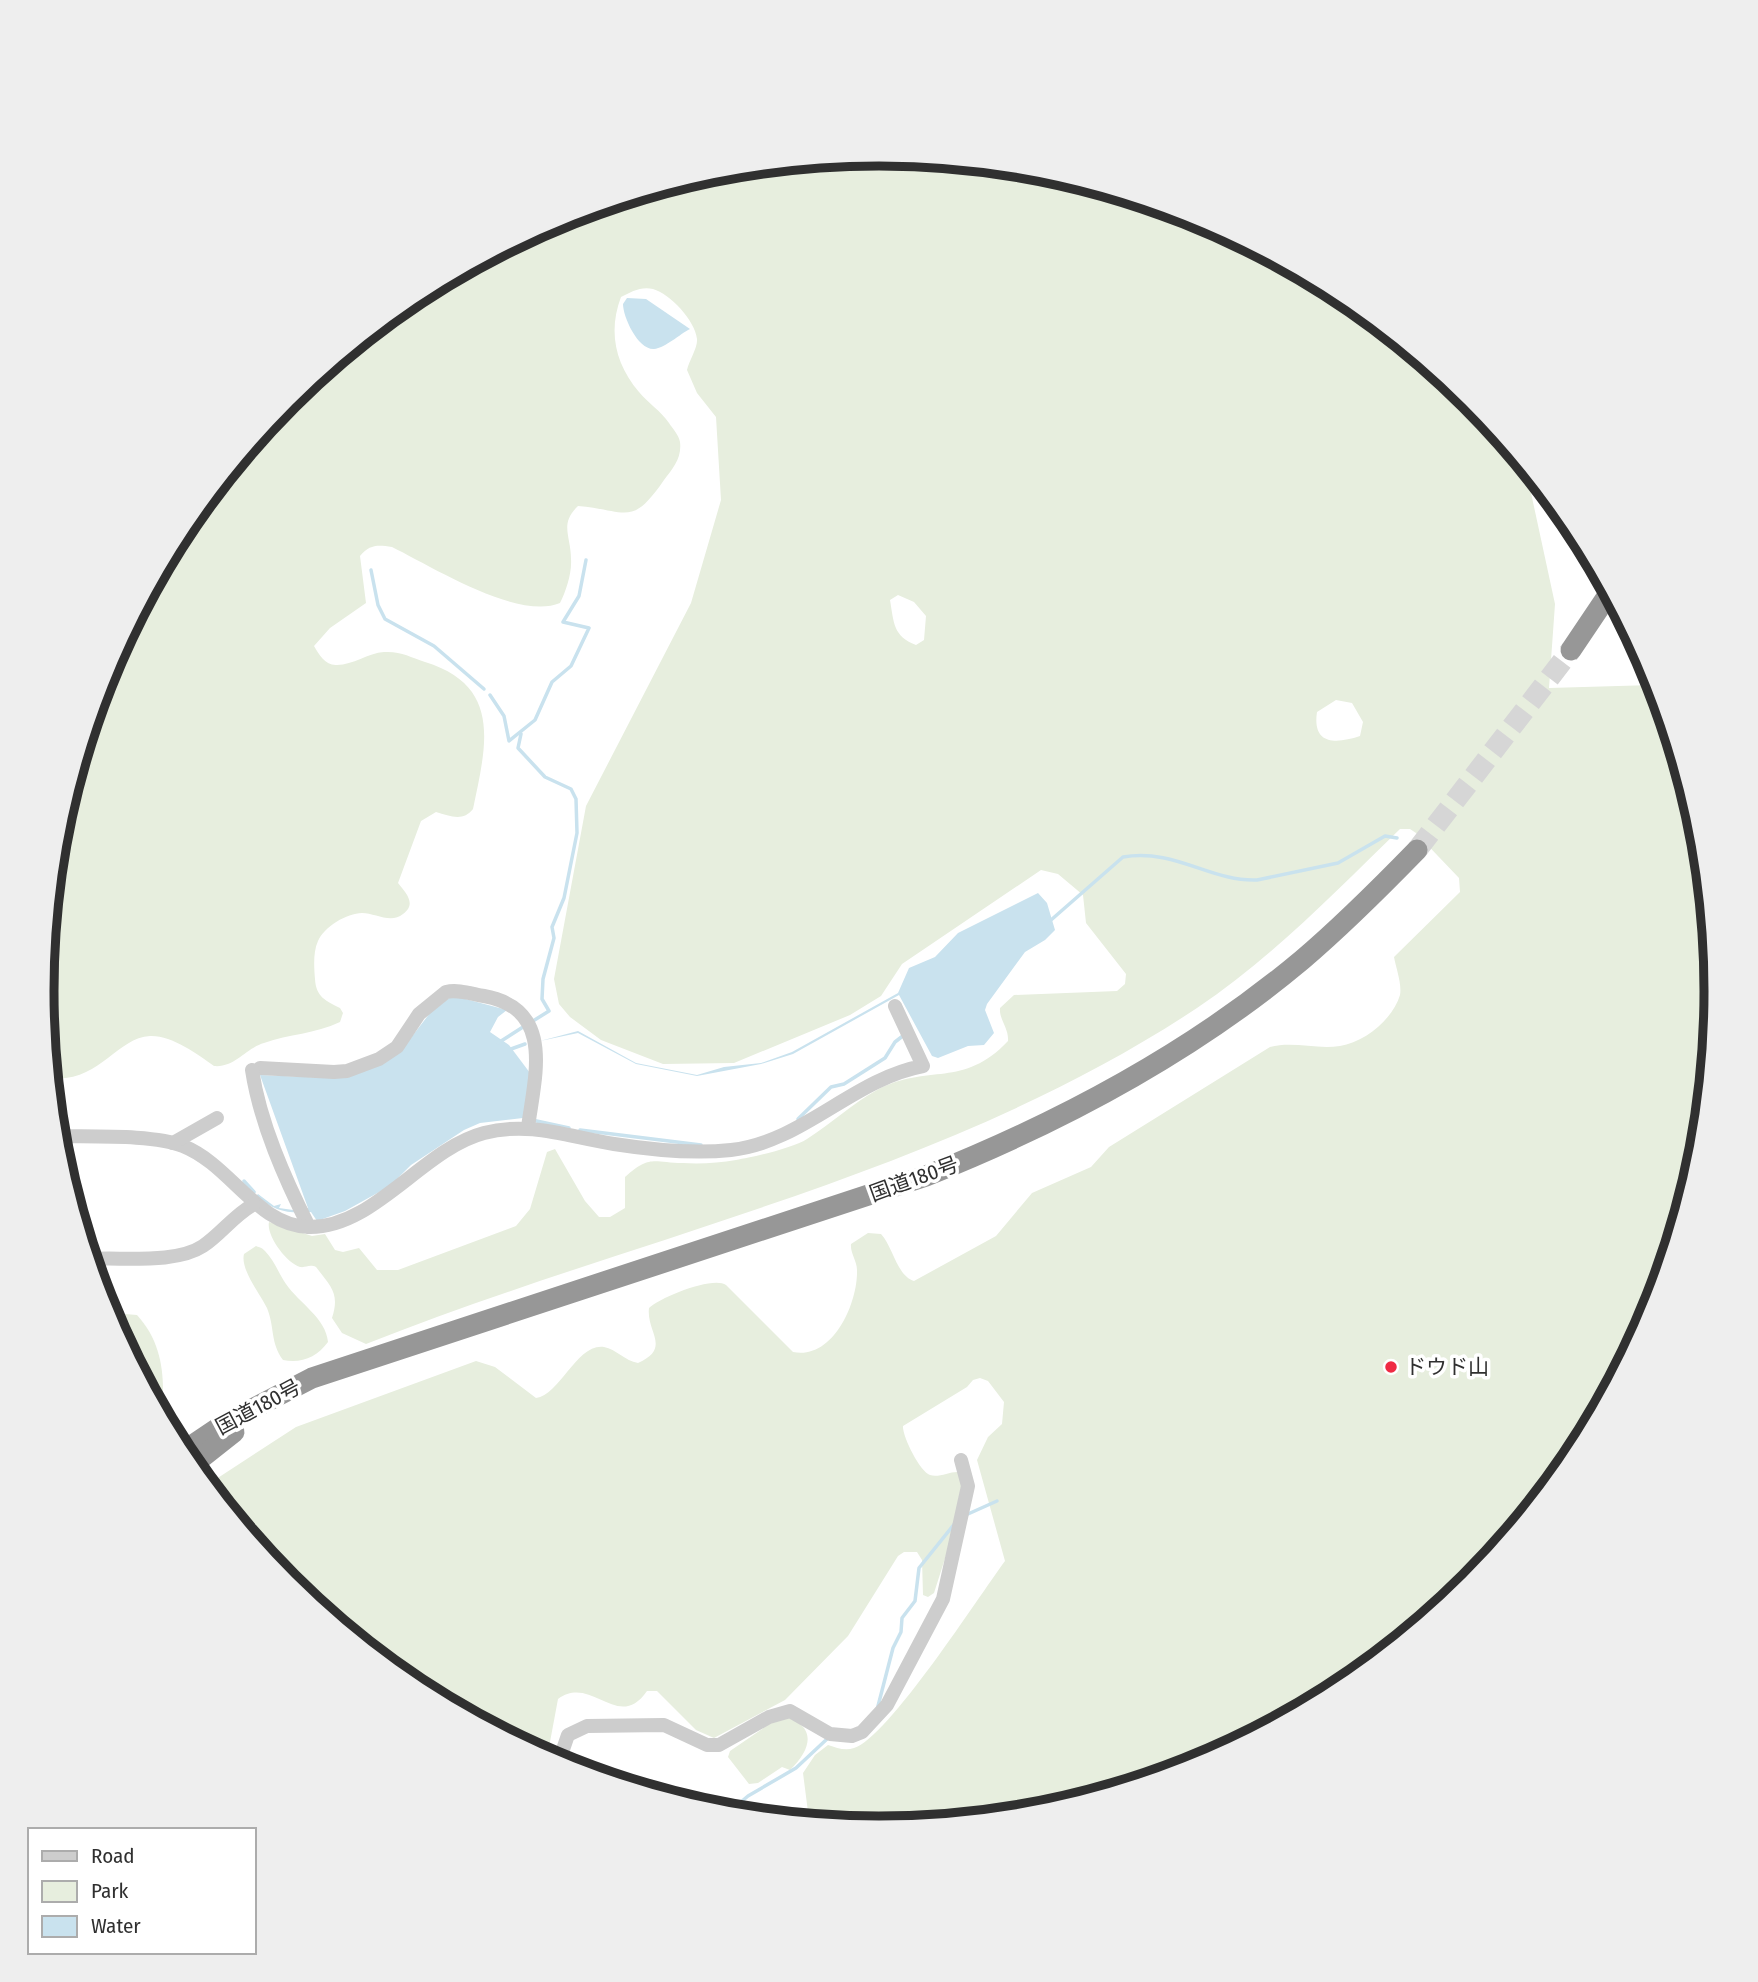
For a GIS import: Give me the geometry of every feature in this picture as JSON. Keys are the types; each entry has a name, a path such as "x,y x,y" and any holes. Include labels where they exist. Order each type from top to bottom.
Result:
{"highway":[{"path":"1572,650 1605,600"},
{"name":"国道180号","path":"191,1446 227,1422 271,1398 338,1370 926,1176 999,1146 1132,1078 1228,1015 1301,961 1417,850"},
{"name":"国道180号","path":"200,1459 232,1433 338,1370"}],"street":[{"path":"304,1216 259,1100 256,1069 347,1072 389,1055 419,1014 446,992 493,998 517,1009 533,1033 538,1054 528,1127"},
{"path":"67,1137 173,1143 190,1150 226,1173 254,1204 268,1214 304,1216 333,1223 391,1194 426,1163 462,1141 494,1131 528,1127 614,1144 682,1151 731,1150 759,1144 790,1132 872,1084 923,1066 895,1006"},
{"path":"173,1143 217,1118"},
{"path":"99,1259 162,1258 191,1252 206,1244 230,1219 254,1204"},
{"path":"562,1753 568,1735 587,1726 664,1726 707,1745 719,1745 769,1717 790,1711 839,1736 862,1732 887,1705 943,1599 968,1486 961,1460"}],"green space":[{"path":"879,166 933,168 987,173 1092,194 1195,229 1244,251 1337,305 1381,337 1423,371 1462,408 1529,484 1555,604 1549,688 1645,685 1676,778 1697,883 1704,991 1702,1045 1697,1099 1676,1204 1641,1307 1619,1356 1565,1449 1533,1493 1499,1535 1423,1611 1337,1677 1291,1705 1244,1731 1144,1772 1092,1788 987,1809 879,1816 807,1812 803,1773 815,1755 828,1745 844,1749 854,1748 869,1739 910,1694 1005,1561 977,1460 988,1437 1002,1424 1004,1402 988,1381 980,1378 973,1380 967,1387 903,1426 912,1453 926,1472 937,1476 959,1472 963,1478 948,1549 934,1593 928,1597 923,1595 922,1560 917,1552 904,1552 898,1556 848,1636 785,1700 714,1738 696,1730 657,1691 647,1691 636,1702 626,1706 615,1705 582,1693 570,1693 558,1699 549,1747 514,1731 421,1677 335,1611 259,1535 215,1480 296,1427 476,1361 495,1367 536,1398 545,1395 585,1353 594,1348 608,1348 638,1363 654,1351 656,1345 649,1308 699,1285 726,1285 793,1352 807,1352 820,1347 831,1338 848,1313 857,1270 851,1244 868,1233 881,1234 903,1273 914,1281 996,1236 1032,1193 1091,1167 1109,1147 1270,1047 1340,1046 1359,1040 1377,1028 1391,1013 1400,995 1400,981 1394,957 1460,892 1459,878 1416,833 1410,829 1400,829 1277,946 1197,1008 1100,1066 1000,1115 896,1159 791,1197 471,1305 366,1344 342,1333 332,1318 335,1302 330,1285 316,1267 300,1267 283,1254 274,1241 269,1222 312,1236 325,1234 335,1250 343,1252 359,1248 377,1270 398,1270 516,1226 530,1209 547,1152 555,1149 585,1201 599,1217 610,1217 625,1208 625,1177 647,1162 723,1162 783,1149 807,1139 859,1101 895,1082 976,1065 992,1056 1008,1041 1000,1008 1014,995 1117,991 1125,984 1126,974 1086,923 1083,895 1058,874 1041,870 902,964 881,996 850,1015 734,1063 663,1064 601,1040 570,1017 559,1004 554,979 586,806 691,603 721,500 716,417 697,393 687,370 697,342 692,324 667,296 653,289 640,289 621,297 615,322 616,347 631,381 677,434 680,453 674,467 653,495 635,510 618,512 578,506 572,513 567,525 571,570 560,603 542,607 522,605 499,598 451,578 392,547 374,546 360,556 366,603 330,628 314,646 323,659 333,665 390,652 425,662 450,673 467,686 478,702 483,721 482,763 473,809 461,817 436,812 421,821 398,883 409,898 407,910 393,918 367,913 350,915 331,926 318,941 314,960 317,990 323,998 340,1008 343,1013 340,1022 264,1043 221,1066 214,1066 175,1042 150,1036 127,1044 82,1074 59,1078 56,1045 56,937 61,883 82,778 117,675 139,626 193,533 225,489 259,447 335,371 421,305 467,277 514,251 614,210 666,194 771,173","holes":["898,595 914,602 926,616 924,640 916,645 903,637 896,628 890,600","1336,700 1352,703 1363,722 1360,736 1335,741 1322,736 1316,723 1317,712"]},
{"path":"256,1246 268,1255 291,1291 317,1318 326,1333 328,1342 319,1352 308,1358 283,1360 279,1353 267,1308 245,1267 244,1254"},
{"path":"121,1315 137,1315 154,1341 162,1370 163,1391 160,1394 139,1356"},
{"path":"781,1716 801,1725 806,1731 807,1745 798,1762 790,1770 782,1767 758,1783 749,1784 728,1757 730,1751"}],"water":[{"path":"627,298 646,299 690,329 663,346 648,348 637,339 626,317 623,304"},
{"path":"1038,893 1047,903 1055,930 1045,940 1025,952 987,1004 985,1010 994,1033 984,1045 968,1046 938,1058 932,1056 899,995 793,1054 761,1064 697,1076 636,1064 578,1033 540,1041 578,1031 636,1063 697,1075 724,1067 761,1063 792,1052 898,993 909,968 935,957 958,933"},
{"path":"458,997 507,1010 498,1017 490,1032 509,1045 530,1073 523,1118 480,1123 464,1130 411,1165 390,1186 345,1211 317,1221 311,1212 282,1210 269,1205 256,1196 258,1194 274,1206 281,1204 279,1208 308,1208 260,1075 331,1078 400,1052 430,1013 449,998"}],"waterway":[{"path":"490,695 504,716 509,741 535,720 552,682 571,666 589,628 563,622 579,596 586,560"},
{"path":"371,570 378,605 385,619 434,646 484,689"},
{"path":"521,734 518,748 545,777 571,789 576,799 577,833 564,898 552,927 554,938 543,979 542,999 549,1011 533,1021"},
{"path":"1051,920 1123,857 1159,857 1224,876 1257,880 1338,863 1385,836 1397,838"},
{"path":"498,1043 523,1027"},
{"path":"798,1119 831,1087 844,1084 885,1058 895,1042 904,1035"},
{"path":"511,1049 525,1044"},
{"path":"532,1120 569,1128"},
{"path":"580,1130 701,1145"},
{"path":"244,1181 254,1192"},
{"path":"968,1514 997,1501"},
{"path":"878,1706 893,1648 901,1632 902,1618 915,1601 919,1568 956,1522"},
{"path":"739,1804 796,1768 827,1739"}],"tunnel":[{"path":"1417,850 1571,650"}],"place":[{"name":"ドウド山","path":"1391,1367"}]}
